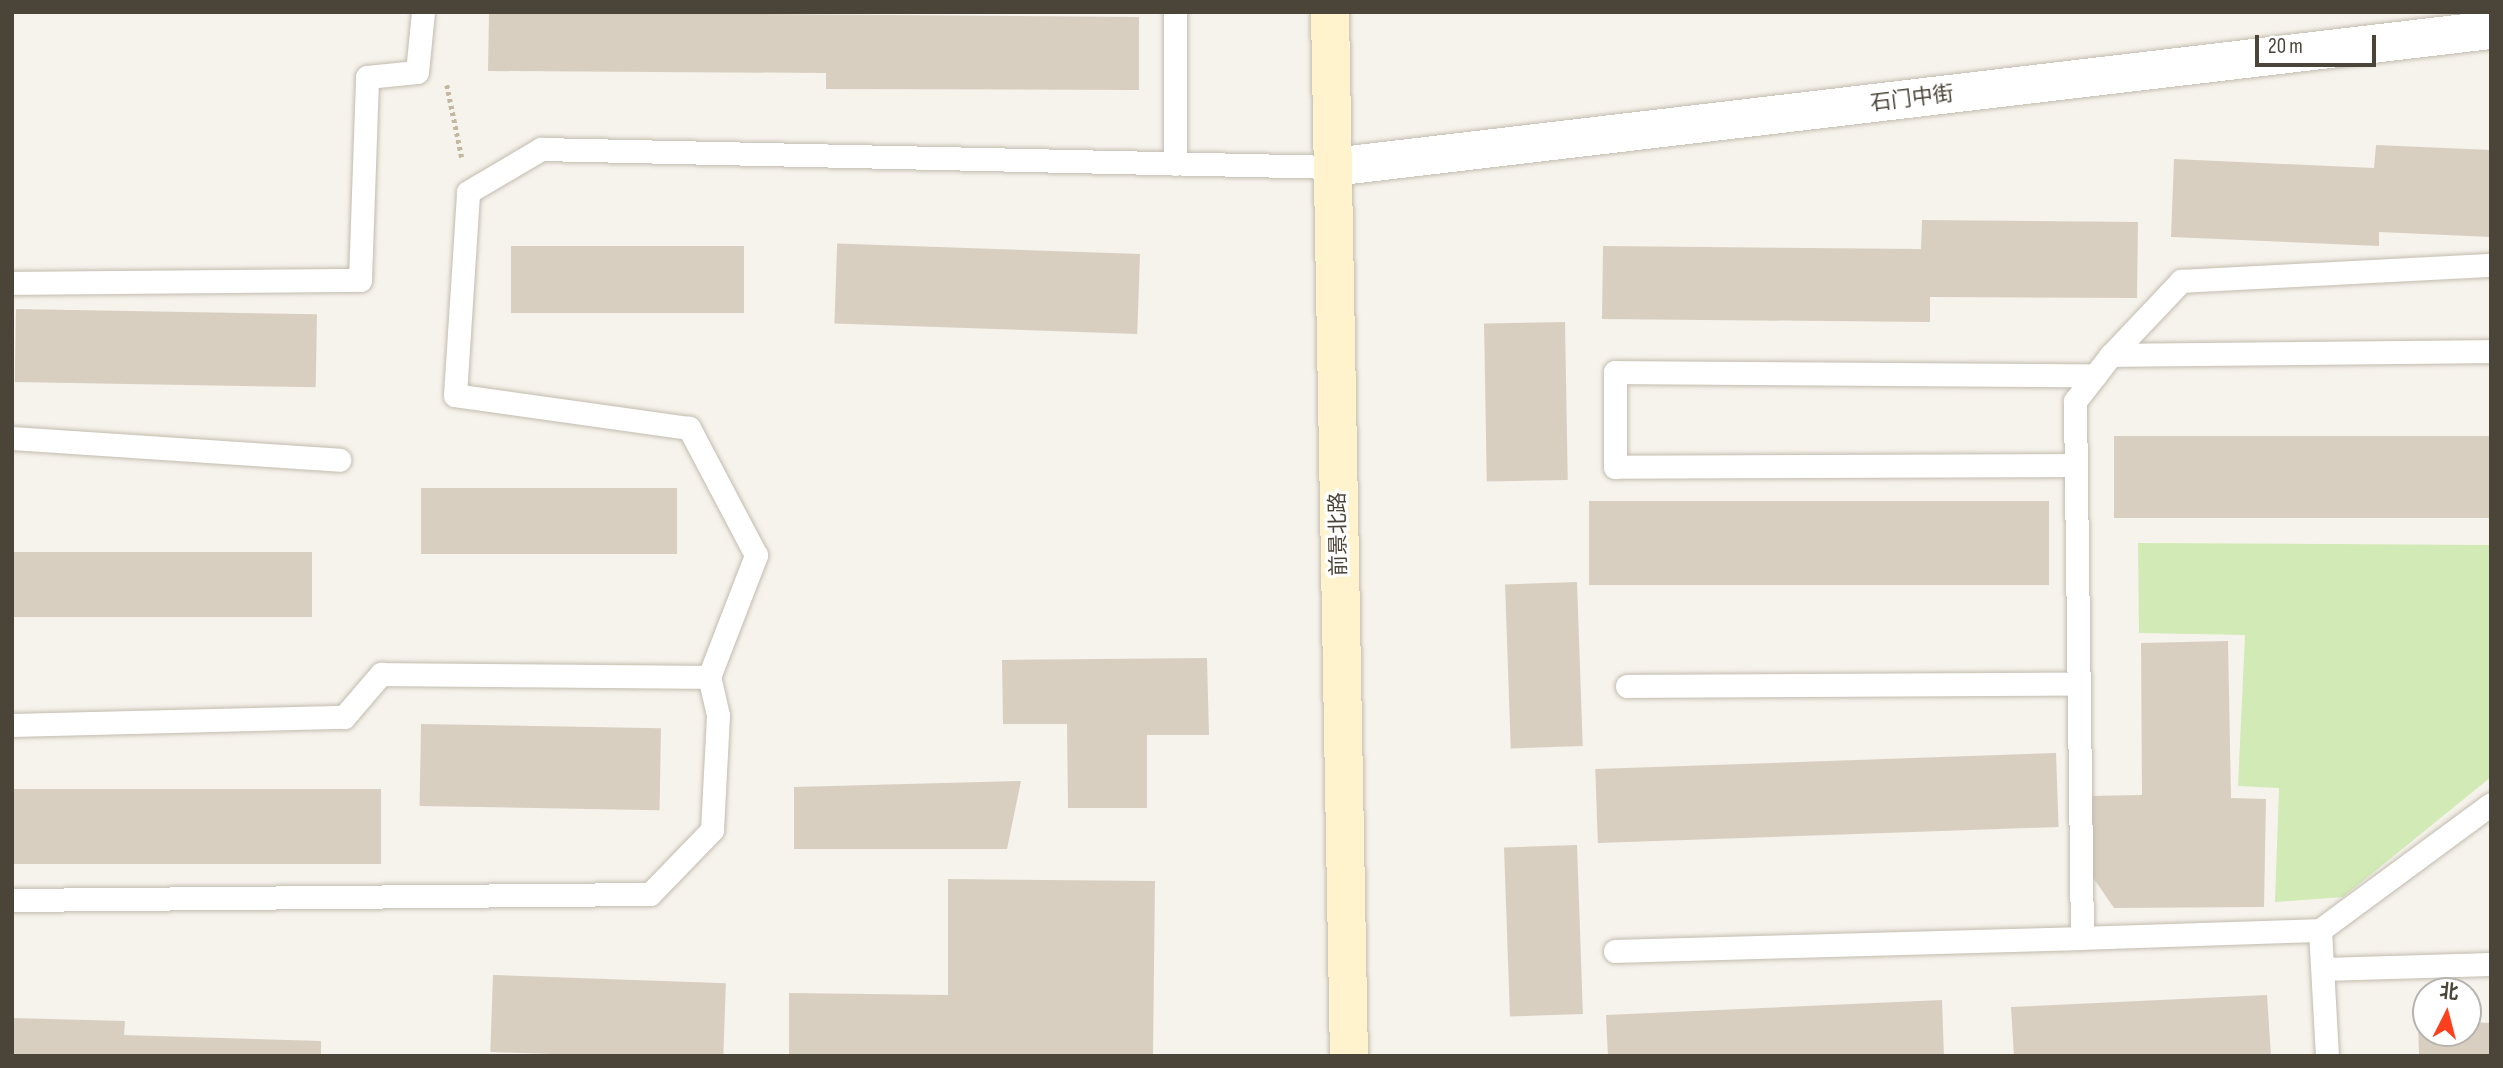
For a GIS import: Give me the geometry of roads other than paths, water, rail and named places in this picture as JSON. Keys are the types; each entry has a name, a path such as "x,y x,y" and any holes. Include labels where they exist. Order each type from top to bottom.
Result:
{"street":[{"name":"前景北路","path":"1330,12 1349,1056"},
{"name":"石门中街","path":"1333,167 2491,30"}],"lane":[{"path":"12,284 360,280 367,77 417,72 423,12"},
{"path":"1175,12 1175,164"},
{"path":"12,900 650,894 712,830 718,715 709,677 756,555 689,428 455,395 468,192 541,149 1333,167"},
{"path":"2082,938 2075,401 2111,355 2181,281 2491,265"},
{"path":"2111,355 2491,351"},
{"path":"2075,465 1615,467 1615,372 2095,375"},
{"path":"12,438 339,460"},
{"path":"12,725 344,717 381,674 709,677"},
{"path":"1627,686 2078,684"},
{"path":"1615,951 2320,930 2491,804"},
{"path":"2320,930 2327,1056"},
{"path":"2323,969 2491,964"}]}
